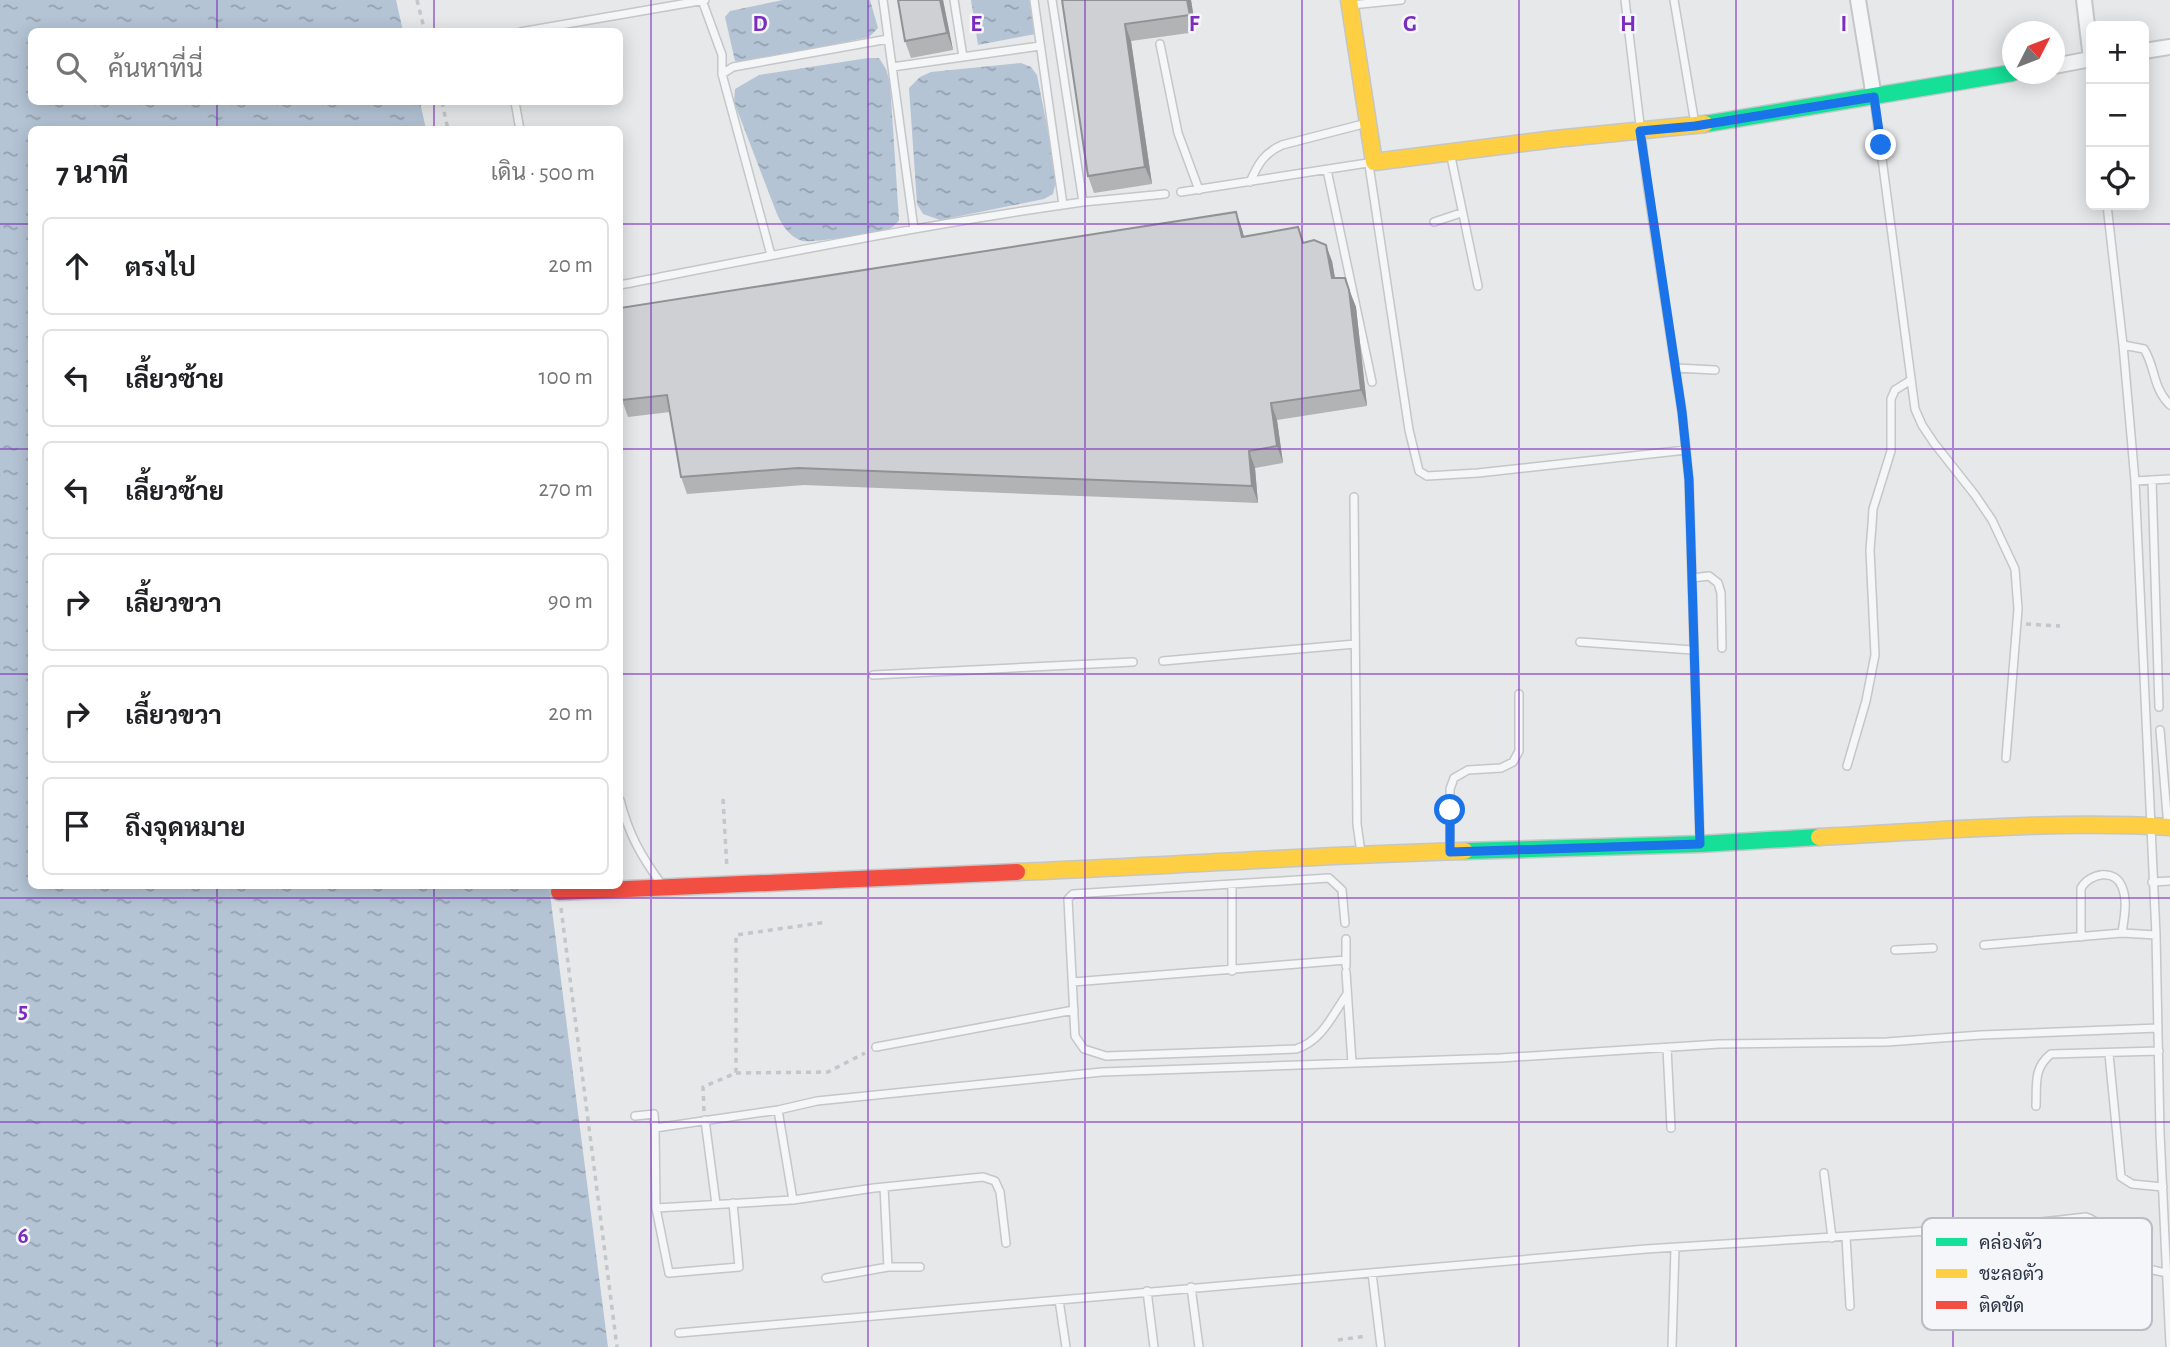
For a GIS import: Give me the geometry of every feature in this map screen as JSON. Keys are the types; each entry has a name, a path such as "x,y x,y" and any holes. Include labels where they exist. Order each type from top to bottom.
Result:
{"street":[{"path":"1858,0 1874,97"},
{"path":"2084,0 2086,21"},
{"path":"1350,3 1372,162 1695,126 2002,75"},
{"path":"2149,50 2170,47"},
{"path":"2065,64 2086,61"},
{"path":"623,889 1190,865 1361,854 1700,844 2050,824 2102,823 2169,827"},
{"path":"564,891 594,889"}],"lane":[{"path":"543,28 703,0 722,55 723,74 771,256"},
{"path":"883,0 914,229"},
{"path":"954,0 963,57"},
{"path":"1034,0 1063,205"},
{"path":"1052,0 1083,202"},
{"path":"1350,3 1401,0"},
{"path":"1625,0 1640,131 1686,450 1700,844"},
{"path":"1674,0 1695,126"},
{"path":"723,74 733,67 888,39"},
{"path":"1160,44 1178,133 1199,190"},
{"path":"892,67 1040,46"},
{"path":"1874,97 1915,409 1922,425 1975,495 2010,555 2015,569 2017,624 2007,758"},
{"path":"516,105 519,126"},
{"path":"1251,182 1260,160 1270,150 1367,123"},
{"path":"1449,152 1478,286"},
{"path":"1181,192 1372,162 1409,430 1419,471 1427,477 1686,450"},
{"path":"1327,170 1372,382"},
{"path":"623,284 914,229 1083,202 1165,194"},
{"path":"2108,210 2123,345 2134,481 2150,788 2149,826 2156,935 2170,1345"},
{"path":"1434,222 1461,213"},
{"path":"2123,345 2144,349 2158,390 2170,405"},
{"path":"1676,368 1715,370"},
{"path":"1847,766 1866,701 1875,655 1871,525 1873,509 1891,450 1891,399 1895,390 1911,380"},
{"path":"2134,481 2170,479"},
{"path":"2152,480 2160,707"},
{"path":"1354,497 1357,824 1361,854"},
{"path":"1692,579 1709,576 1718,583 1721,593 1723,648"},
{"path":"1580,642 1693,650"},
{"path":"1163,661 1355,644"},
{"path":"873,675 1133,663"},
{"path":"1450,852 1450,789 1454,778 1468,770 1501,768 1513,762 1518,751 1519,694"},
{"path":"2160,730 2169,827"},
{"path":"623,812 627,829 640,854 664,888"},
{"path":"2081,937 2081,888 2093,875 2114,877 2122,885 2125,906 2122,933"},
{"path":"1345,923 1342,890 1329,878 1073,894 1069,899 1075,1036 1079,1043 1093,1053 1106,1056 1296,1049 1307,1046 1316,1037 1336,1014 1347,994"},
{"path":"2152,882 2170,881"},
{"path":"1232,884 1232,971"},
{"path":"1984,945 2122,933 2156,935"},
{"path":"1346,939 1352,1063"},
{"path":"1895,950 1933,948"},
{"path":"1073,982 1346,966"},
{"path":"876,1047 1074,1010"},
{"path":"655,1128 778,1110 817,1101 1102,1072 1500,1058 1719,1044 1887,1042 1981,1034 2158,1028"},
{"path":"1667,1048 1671,1128"},
{"path":"2036,1106 2037,1074 2041,1062 2051,1054 2159,1051"},
{"path":"2109,1054 2121,1177 2132,1184 2163,1187"},
{"path":"778,1110 793,1200"},
{"path":"635,1116 654,1114 656,1208 669,1273 739,1266 733,1203"},
{"path":"705,1120 716,1204"},
{"path":"1824,1173 1832,1238"},
{"path":"656,1208 793,1200 983,1177 995,1181 1000,1192 1006,1243"},
{"path":"884,1187 888,1268"},
{"path":"679,1333 1743,1241 1922,1232"},
{"path":"1846,1237 1850,1306"},
{"path":"1672,1347 1675,1248"},
{"path":"826,1278 888,1268 920,1267"},
{"path":"2152,1269 2167,1273"},
{"path":"1372,1273 1381,1347"},
{"path":"1191,1287 1199,1347"},
{"path":"1147,1291 1154,1347"},
{"path":"1059,1300 1066,1347"}],"path":[{"path":"417,0 424,28"},
{"path":"443,105 447,126"},
{"path":"2017,624 2060,626"},
{"path":"723,799 728,885"},
{"path":"564,891 617,1347"},
{"path":"736,1073 736,935 827,922"},
{"path":"705,1120 703,1087 736,1073 828,1072 876,1047"},
{"path":"1338,1340 1380,1335"}],"water":[{"path":"0,0 396,0 402,28 28,28 28,105 421,105 425,126 28,126 28,889 549,889 608,1347 0,1347"},
{"path":"783,0 870,0 878,28 869,37 746,63 735,61 725,17 730,11"},
{"path":"971,0 1030,0 1035,34 978,45"},
{"path":"879,58 890,83 899,220 891,228 874,232 820,241 803,241 787,230 777,214 734,102 735,89 759,75"},
{"path":"1021,63 1031,67 1037,75 1057,177 1053,194 1044,199 940,220 923,214 917,204 909,88 920,77 931,72"}],"building":[{"path":"898,0 940,0 947,33 905,41"},
{"path":"1062,0 1187,0 1190,15 1125,24 1145,167 1088,176"},
{"path":"1236,212 1242,237 1298,227 1303,243 1314,240 1326,245 1332,278 1345,278 1349,290 1361,390 1271,403 1277,446 1249,451 1252,486 798,468 681,477 667,395 623,400 623,308"}],"traffic: fast":[{"path":"1705,124 2002,75"},
{"path":"1465,851 1700,844 1819,837"}],"traffic: slow":[{"path":"1349,0 1374,162 1555,139 1705,124"},
{"path":"1819,837 2038,826 2170,827"},
{"path":"1017,872 1465,851"}],"traffic: jam":[{"path":"559,892 1017,872"}],"route":[{"path":"1450,810 1450,852 1700,844 1689,480 1682,412 1640,131 1695,126 1874,97 1881,145"}]}
